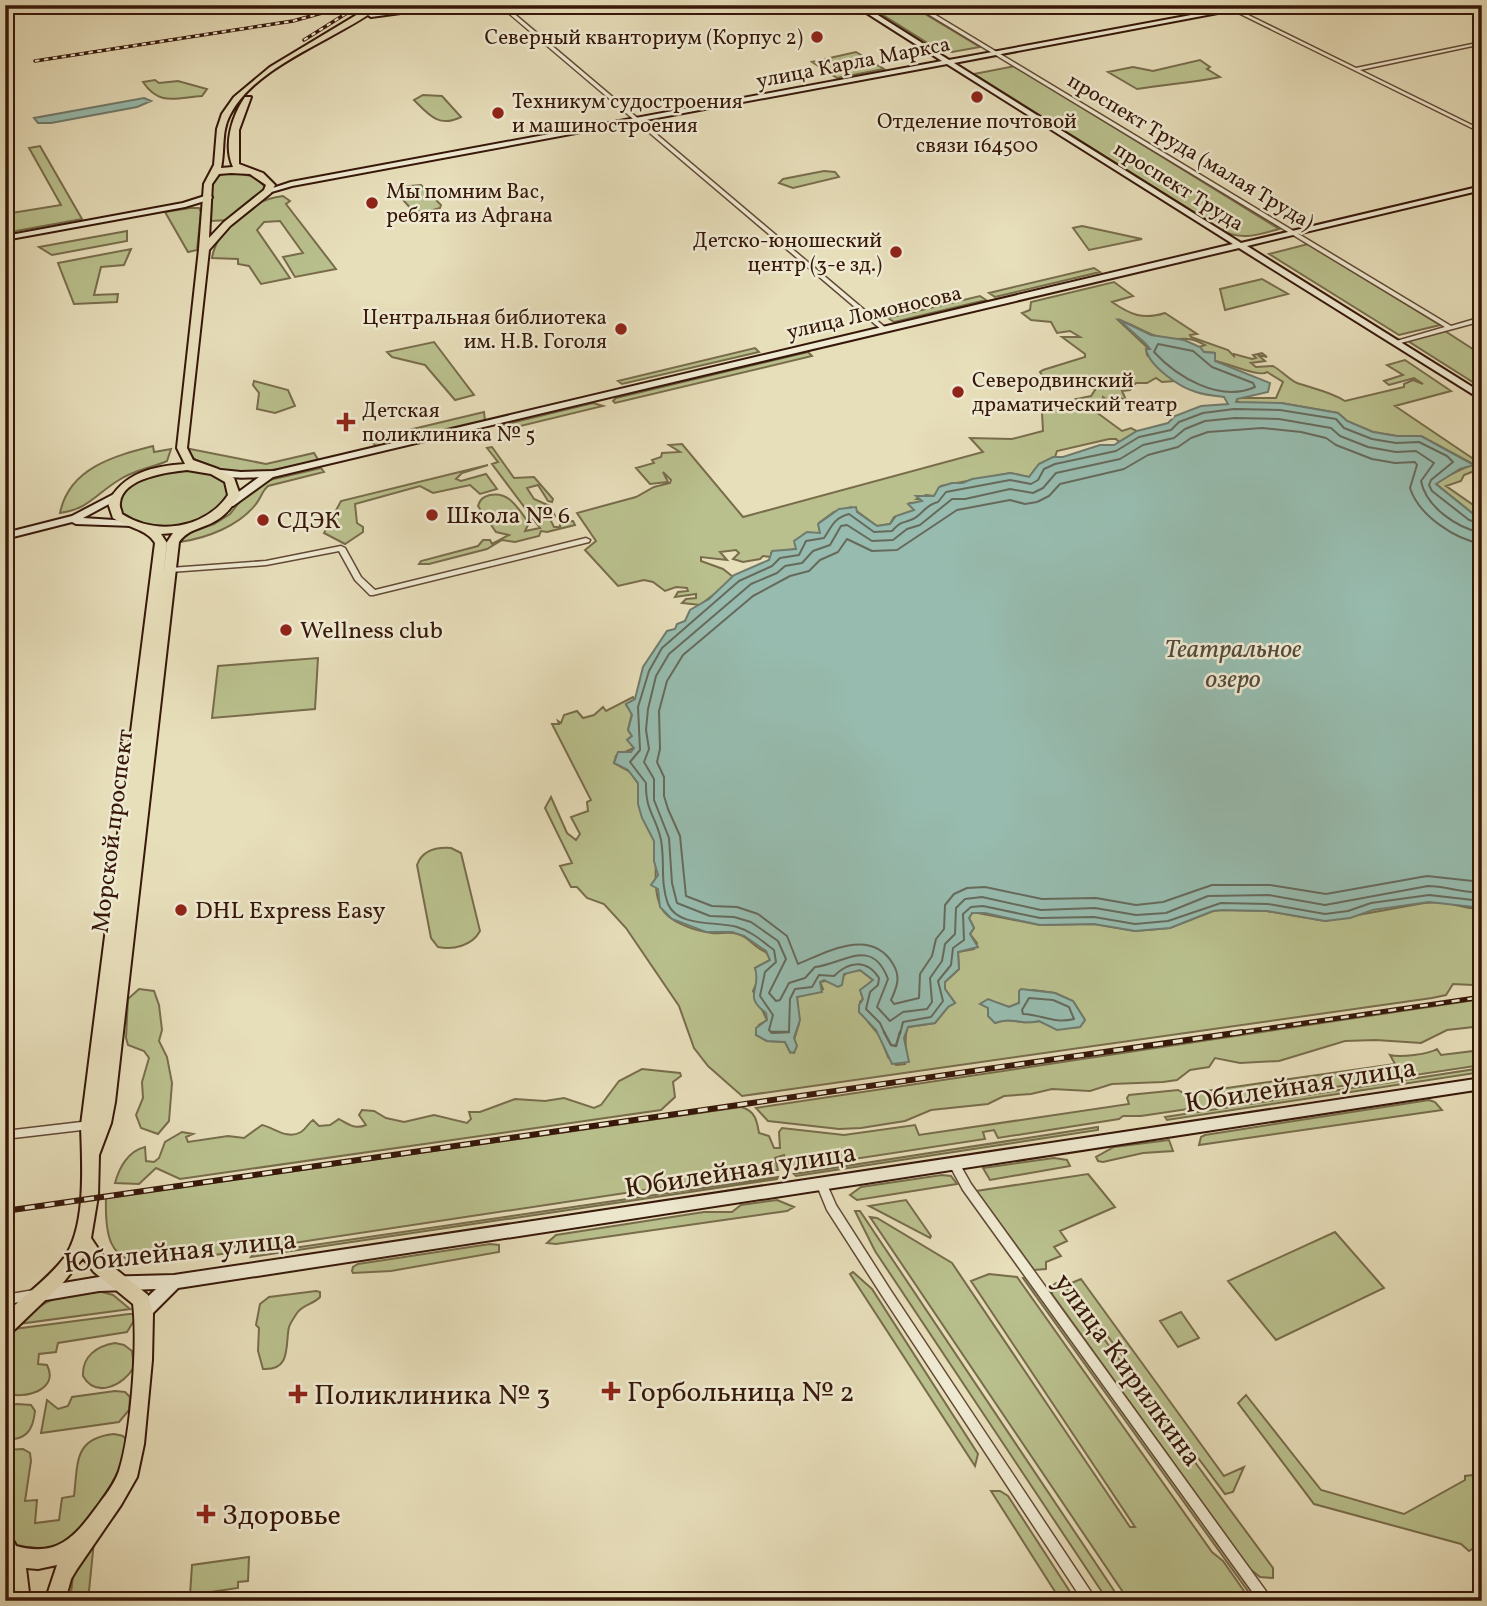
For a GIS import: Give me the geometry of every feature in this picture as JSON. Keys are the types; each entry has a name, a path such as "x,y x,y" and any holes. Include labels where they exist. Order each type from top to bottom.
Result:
{"main road":[{"path":"269,187 260,176 235,165 233,129 238,113 248,99 285,69 379,5"},
{"path":"229,504 234,493 232,484 225,476 189,462 182,448 204,249 208,184 216,172 220,129 226,113 236,99 276,68 387,5"},
{"path":"367,15 457,5"},
{"name":"проспект Труда","path":"857,5 1482,397"},
{"name":"улица Карла Маркса","path":"639,120 1257,5"},
{"path":"216,172 242,170"},
{"path":"204,249 229,222 269,187 291,184"},
{"name":"улица Ломоносова","path":"274,474 1482,188"},
{"path":"5,238 185,205 206,208"},
{"path":"206,220 216,223 229,222"},
{"path":"5,536 84,514 116,496 132,481 167,465 182,448"},
{"path":"155,471 181,467 241,475 274,474"},
{"path":"62,522 100,521 130,524 146,529 174,529 197,524 217,515 253,485 274,474"},
{"path":"116,496 114,511 130,524"},
{"name":"Морской проспект","path":"5,1326 70,1263 83,1240 91,1156 164,570 175,537 197,524"},
{"name":"Морской проспект","path":"146,529 160,541 164,570"},
{"name":"Юбилейная улица","path":"36,1294 99,1284 174,1282 1482,1083"},
{"path":"55,1601 62,1576 130,1469 145,1310 142,1301 93,1261 83,1240"},
{"path":"145,1310 174,1282"},
{"path":"8,1550 41,1561 64,1554 83,1541"},
{"path":"8,1550 16,1569 20,1601"}],"street":[{"path":"501,5 885,330"},
{"name":"проспект Труда (малая Труда)","path":"915,5 1449,327"},
{"path":"1224,5 1482,132"},
{"path":"1463,5 1482,13"},
{"path":"1355,70 1482,43"},
{"name":"улица Карла Маркса","path":"291,184 639,120"},
{"path":"185,205 208,197"},
{"path":"1395,343 1482,319"},
{"path":"164,570 266,563 341,548 358,578 373,593 586,540"},
{"path":"5,1135 96,1124"},
{"name":"улица Кирилкина","path":"954,1164 967,1187 1267,1601"},
{"path":"821,1183 831,1207 887,1294 1091,1601"},
{"name":"Юбилейная улица","path":"5,1300 36,1294"}],"green space":[{"path":"867,5 910,5 980,47 952,52 934,47"},
{"path":"856,52 884,69 837,78 812,62"},
{"path":"1200,60 1210,67 1207,69 1220,77 1137,89 1108,72 1133,67 1153,71"},
{"path":"1015,66 1279,229 1243,236 1222,230 1228,228 1228,225 1209,217 1207,220 974,74"},
{"path":"155,80 159,83 178,81 207,89 202,96 162,98 149,90 143,82"},
{"path":"423,95 442,96 461,117 446,121 435,118 414,100"},
{"path":"40,146 82,219 5,233 5,214 61,205 29,148"},
{"path":"824,171 835,172 839,177 793,188 779,183 783,179"},
{"path":"232,172 256,177 266,188 229,220 211,221 212,182 221,174"},
{"path":"421,185 441,205 440,208 426,212 413,211 395,191 398,187"},
{"path":"283,196 290,201 286,204 336,269 295,277 283,257 303,253 280,221 264,222 257,230 290,278 261,284 249,266 238,264 238,259 212,258 221,236 238,217 260,203"},
{"path":"199,208 201,212 197,250 188,252 165,212"},
{"path":"1082,226 1142,239 1089,250 1073,228"},
{"path":"127,231 127,241 52,255 39,247"},
{"path":"1308,244 1440,325 1399,335 1269,254"},
{"path":"131,249 124,265 101,267 94,295 118,294 117,302 74,304 58,263"},
{"path":"1094,268 1100,272 995,297 989,293"},
{"path":"1262,279 1288,294 1225,310 1220,289"},
{"path":"1114,282 1133,296 1112,302 1125,310 1144,316 1165,313 1197,334 1190,335 1191,337 1228,350 1234,356 1252,359 1256,358 1253,355 1262,353 1267,357 1258,355 1265,361 1251,363 1256,367 1273,366 1297,383 1327,392 1345,401 1404,387 1404,384 1413,380 1423,384 1414,378 1389,385 1384,381 1403,375 1387,365 1405,360 1451,391 1395,406 1478,462 1482,461 1482,468 1464,475 1461,481 1446,486 1482,511 1482,521 1436,484 1473,464 1421,436 1373,432 1347,421 1338,413 1281,403 1240,403 1233,398 1276,398 1283,382 1267,372 1251,372 1215,361 1215,353 1204,352 1199,347 1205,345 1198,341 1159,337 1118,320 1150,350 1146,349 1147,355 1176,381 1162,382 1156,378 1147,383 1136,383 1130,390 1122,391 1126,400 1113,396 1111,402 1103,397 1103,400 1097,403 1079,402 1076,399 1091,396 1095,390 1084,382 1047,382 1040,372 1043,370 1085,357 1085,354 1062,337 1080,337 1070,331 1057,333 1051,322 1031,320 1022,313 1030,310 1031,302"},
{"path":"980,296 986,300 894,322 888,318"},
{"path":"1445,331 1482,355 1482,388 1408,341"},
{"path":"434,342 474,395 455,400 425,365 392,357 387,352"},
{"path":"755,348 759,352 622,384 618,381"},
{"path":"808,352 812,356 615,403 613,401 616,398"},
{"path":"254,381 288,390 295,406 275,413 257,409 259,393 253,385"},
{"path":"1056,401 1092,406 1092,409 1122,431 1131,428 1137,431 1119,442 1109,439 1057,451 1055,457 1039,464 1029,477 1010,473 941,486 934,496 926,495 917,499 923,500 921,502 910,503 915,510 894,517 890,524 877,526 851,507 834,512 819,523 820,533 804,534 796,549 743,562 733,559 739,553 736,550 720,552 727,560 701,557 701,561 723,569 732,576 730,582 700,605 682,603 686,599 696,598 696,594 675,597 678,592 688,591 687,588 676,587 665,591 653,582 644,580 618,586 585,550 596,541 577,513 636,497 654,487 670,483 671,480 663,472 668,482 650,484 636,468 654,463 652,460 661,457 662,453 680,452 669,445 682,444 743,517 983,452 970,438 1012,439 1043,431 1042,413 1034,407"},
{"path":"593,403 603,406 504,430 501,428 503,425"},
{"path":"484,412 485,421 376,447 371,439"},
{"path":"153,446 154,452 171,449 167,461 137,471 111,485 86,504 60,513 73,485 95,466 123,454"},
{"path":"492,447 514,478 534,477 553,499 552,502 548,501 538,485 527,488 534,499 550,506 555,516 551,521 554,527 560,527 560,522 573,521 575,525 541,531 539,536 515,542 502,540 487,549 429,564 419,564 421,561 478,546 483,540 490,540 492,544 509,535 496,532 478,506 482,499 490,495 497,494 513,502 529,523 525,531 540,528 492,464 498,462 487,448"},
{"path":"185,448 266,464 314,453 319,461 266,471 228,472 211,468 196,460"},
{"path":"488,465 462,473 456,479 461,481 486,474 497,489 480,494 470,485 433,493 420,486 355,504 357,523 363,527 363,532 345,544 324,533 341,501"},
{"path":"321,468 324,472 268,486 249,512 232,525 180,542 185,534 214,524 230,514 241,500 265,481"},
{"path":"186,469 212,474 230,491 211,513 197,521 164,528 148,527 134,522 122,513 120,502 131,486 148,477"},
{"path":"318,658 315,709 212,718 218,666"},
{"path":"633,697 635,700 626,705 632,713 628,730 632,736 628,739 634,748 616,756 614,763 630,772 639,785 638,800 654,840 656,891 661,907 669,917 683,925 705,932 738,934 766,953 770,960 755,968 759,978 753,991 767,1020 759,1025 756,1035 767,1041 785,1042 790,1052 799,1024 797,997 823,989 820,982 842,978 847,972 860,970 873,980 861,993 863,999 860,1002 868,1022 880,1036 888,1057 896,1065 905,1064 908,1027 935,1023 948,1007 955,1003 945,989 945,982 959,969 958,952 974,949 977,943 970,934 974,928 969,918 972,913 1040,925 1094,924 1135,931 1170,928 1222,910 1267,911 1325,921 1442,902 1482,908 1482,989 1473,985 1453,984 1446,995 1432,998 742,1096 708,1066 694,1048 679,1006 626,928 604,904 587,898 577,887 571,887 560,866 572,863 545,808 551,797 567,833 576,840 580,834 571,817 588,811 587,802 591,800 552,724 559,724 558,721 561,723 564,715 577,711 583,718 594,715 603,707 606,711","holes":["1033,990 1055,993 1073,1001 1085,1020 1080,1027 1059,1028 1039,1021 1006,1020 995,1023 988,1008 998,1003 1009,1007 1019,1003 1021,996"]},
{"path":"451,848 461,853 480,931 467,943 444,948 438,947 431,938 417,865 422,856 430,851"},
{"path":"139,989 154,991 159,1005 162,1030 159,1041 167,1057 172,1083 169,1121 158,1134 141,1128 136,1115 143,1098 142,1082 149,1058 144,1051 128,1045 126,1038 128,999"},
{"path":"1482,999 1482,1026 1447,1030 1421,1043 1345,1041 1279,1061 1240,1063 1215,1058 1209,1067 1190,1070 1177,1080 1112,1084 1090,1091 1052,1089 1004,1096 988,1104 931,1110 905,1121 861,1128 839,1129 768,1121 756,1108"},
{"path":"1437,1049 1441,1055 1482,1050 1482,1065 1141,1116 1123,1116 1119,1119 998,1138 994,1130 983,1132 985,1139 789,1169 784,1155 775,1158 778,1170 240,1251 238,1246 230,1247 228,1253 150,1264 125,1258 117,1252 106,1223 106,1198 741,1107 753,1114 759,1133 769,1136 774,1148 780,1148 779,1132 782,1128 844,1135 915,1125 919,1135 1129,1104 1129,1095 1178,1090 1185,1094 1395,1064 1390,1055 1414,1055"},
{"path":"1482,1068 1482,1072 1167,1120 1165,1117"},
{"path":"642,1069 680,1073 681,1076 673,1082 675,1097 661,1110 180,1179 156,1168 139,1184 115,1183 122,1166 134,1152 145,1147 146,1161 154,1162 159,1158 165,1142 182,1132 193,1134 186,1137 188,1142 228,1136 244,1138 262,1125 291,1135 303,1130 313,1120 319,1126 330,1125 339,1119 358,1127 366,1125 359,1115 362,1110 374,1111 386,1118 404,1122 434,1115 467,1123 471,1119 469,1112 480,1112 515,1099 545,1101 564,1098 594,1108 601,1105 619,1081"},
{"path":"1429,1100 1442,1110 1199,1145 1201,1137 1205,1135"},
{"path":"1098,1127 1098,1130 796,1176 794,1174"},
{"path":"1169,1140 1173,1151 1143,1153 1103,1162 1096,1157 1114,1147"},
{"path":"1054,1158 1067,1160 1070,1166 990,1180 983,1168"},
{"path":"1088,1174 1115,1207 1060,1231 1067,1241 1054,1247 1061,1256 1046,1262 1046,1269 1034,1270 976,1191"},
{"path":"951,1176 957,1184 857,1200 850,1195 861,1187"},
{"path":"778,1177 777,1179 251,1257 253,1254"},
{"path":"777,1200 794,1207 787,1211 556,1244 547,1243 556,1235 704,1212 732,1212 741,1205"},
{"path":"906,1200 931,1236 930,1238 869,1206"},
{"path":"855,1211 860,1211 1121,1601 1108,1601 875,1251"},
{"path":"870,1217 877,1218 952,1263 1130,1527 1135,1527 971,1281 989,1274 1017,1277 1212,1552 1223,1561 1251,1601 1129,1601"},
{"path":"1335,1232 1384,1288 1276,1340 1228,1281"},
{"path":"490,1244 499,1245 499,1252 391,1271 352,1271 358,1264"},
{"path":"853,1272 872,1289 978,1454 975,1466 850,1274"},
{"path":"1027,1277 1262,1601 1255,1601 1023,1278"},
{"path":"1081,1279 1224,1476 1244,1467 1233,1492 1225,1494 1069,1284"},
{"path":"1056,1283 1065,1286 1273,1568 1273,1578 1260,1577 1250,1569 1052,1294 1052,1286"},
{"path":"95,1290 113,1295 130,1309 18,1324 36,1308 54,1299"},
{"path":"320,1292 320,1297 299,1310 290,1326 283,1361 279,1366 263,1369 258,1351 259,1328 256,1325 260,1304 269,1297"},
{"path":"1181,1312 1199,1338 1178,1347 1160,1321"},
{"path":"134,1314 135,1319 127,1332 58,1343 56,1352 39,1354 38,1364 47,1365 50,1374 49,1381 38,1391 21,1395 5,1393 5,1343 7,1335 14,1329"},
{"path":"115,1343 132,1351 134,1367 117,1384 95,1387 83,1376 85,1363 97,1349"},
{"path":"125,1392 130,1397 129,1410 119,1422 41,1433 47,1400 58,1409 68,1406 72,1397"},
{"path":"1246,1395 1321,1490 1404,1514 1465,1480 1465,1476 1473,1475 1479,1479 1479,1545 1469,1551 1461,1544 1314,1504 1238,1403"},
{"path":"31,1405 35,1411 32,1424 23,1436 5,1440 5,1406"},
{"path":"101,1436 123,1436 127,1441 122,1466 111,1490 95,1514 66,1544 36,1552 12,1546 5,1537 5,1450 23,1449 30,1453 25,1501 37,1500 35,1523 59,1520 62,1498 74,1496 78,1462 85,1446"},
{"path":"991,1491 1000,1491 1008,1496 1076,1601 1061,1601"},
{"path":"94,1541 88,1601 70,1601 74,1569"},
{"path":"249,1557 248,1581 238,1582 238,1588 190,1595 192,1565"}],"water":[{"path":"144,98 151,101 137,107 51,123 38,123 34,118"},
{"name":"Театральное озеро","path":"1118,319 1151,335 1184,340 1200,347 1204,352 1215,353 1215,361 1270,383 1268,392 1237,399 1236,402 1281,403 1338,413 1347,421 1373,432 1421,436 1474,465 1460,469 1436,484 1482,521 1482,908 1429,902 1373,910 1350,918 1325,921 1267,911 1222,910 1170,928 1135,931 1094,924 1040,925 985,913 972,913 969,918 974,928 970,934 978,947 958,952 959,969 945,982 945,989 955,1003 948,1007 935,1023 908,1027 904,1038 909,1062 892,1064 876,1030 859,1012 863,999 860,990 873,980 860,970 844,974 842,985 838,987 824,980 820,982 822,992 797,997 800,1020 794,1038 797,1046 794,1053 790,1052 785,1042 767,1041 756,1035 756,1028 767,1020 766,1013 754,997 755,968 770,960 766,951 744,936 732,932 706,932 672,919 660,907 658,889 651,885 658,875 654,861 654,841 638,804 638,783 628,770 614,763 618,752 631,752 634,748 627,740 632,736 628,730 632,715 626,704 635,699 643,667 667,631 675,629 677,624 685,621 690,610 709,599 734,575 769,560 772,551 796,549 794,541 807,532 820,533 818,524 839,509 856,507 857,512 877,526 890,524 896,516 914,510 908,504 922,501 916,496 934,496 939,487 1011,473 1029,477 1039,464 1053,457 1063,457 1100,445 1114,445 1137,431 1168,423 1175,416 1201,406 1228,404 1224,397 1203,394 1173,381 1148,356 1146,349 1150,349 1146,344"},
{"path":"1021,989 1055,993 1073,1001 1085,1020 1080,1027 1057,1030 1039,1021 1007,1020 995,1023 988,1016 988,1008 980,1004 988,999 1009,1007 1019,1003"}],"railway":[{"path":"35,61 293,21 351,5"},
{"path":"304,40 347,13"},
{"path":"1230,1034 1482,997"},
{"path":"5,1211 1242,1032"}],"place":[{"name":"Северный кванториум (Корпус 2)","path":"817,37"},
{"name":"Отделение почтовой связи 164500","path":"977,97"},
{"name":"Техникум судостроения и машиностроения","path":"498,113"},
{"name":"Мы помним Вас, ребята из Афгана","path":"372,203"},
{"name":"Детско-юношеский центр (3-е зд.)","path":"896,252"},
{"name":"Центральная библиотека им. Н.В. Гоголя","path":"621,329"},
{"name":"Северодвинский драматический театр","path":"958,392"},
{"name":"Детская поликлиника № 5","path":"346,422"},
{"name":"Школа № 6","path":"432,515"},
{"name":"СДЭК","path":"263,520"},
{"name":"Wellness club","path":"286,630"},
{"name":"DHL Express Easy","path":"181,910"},
{"name":"Горбольница № 2","path":"611,1391"},
{"name":"Поликлиника № 3","path":"298,1394"},
{"name":"Здоровье","path":"206,1514"}]}
